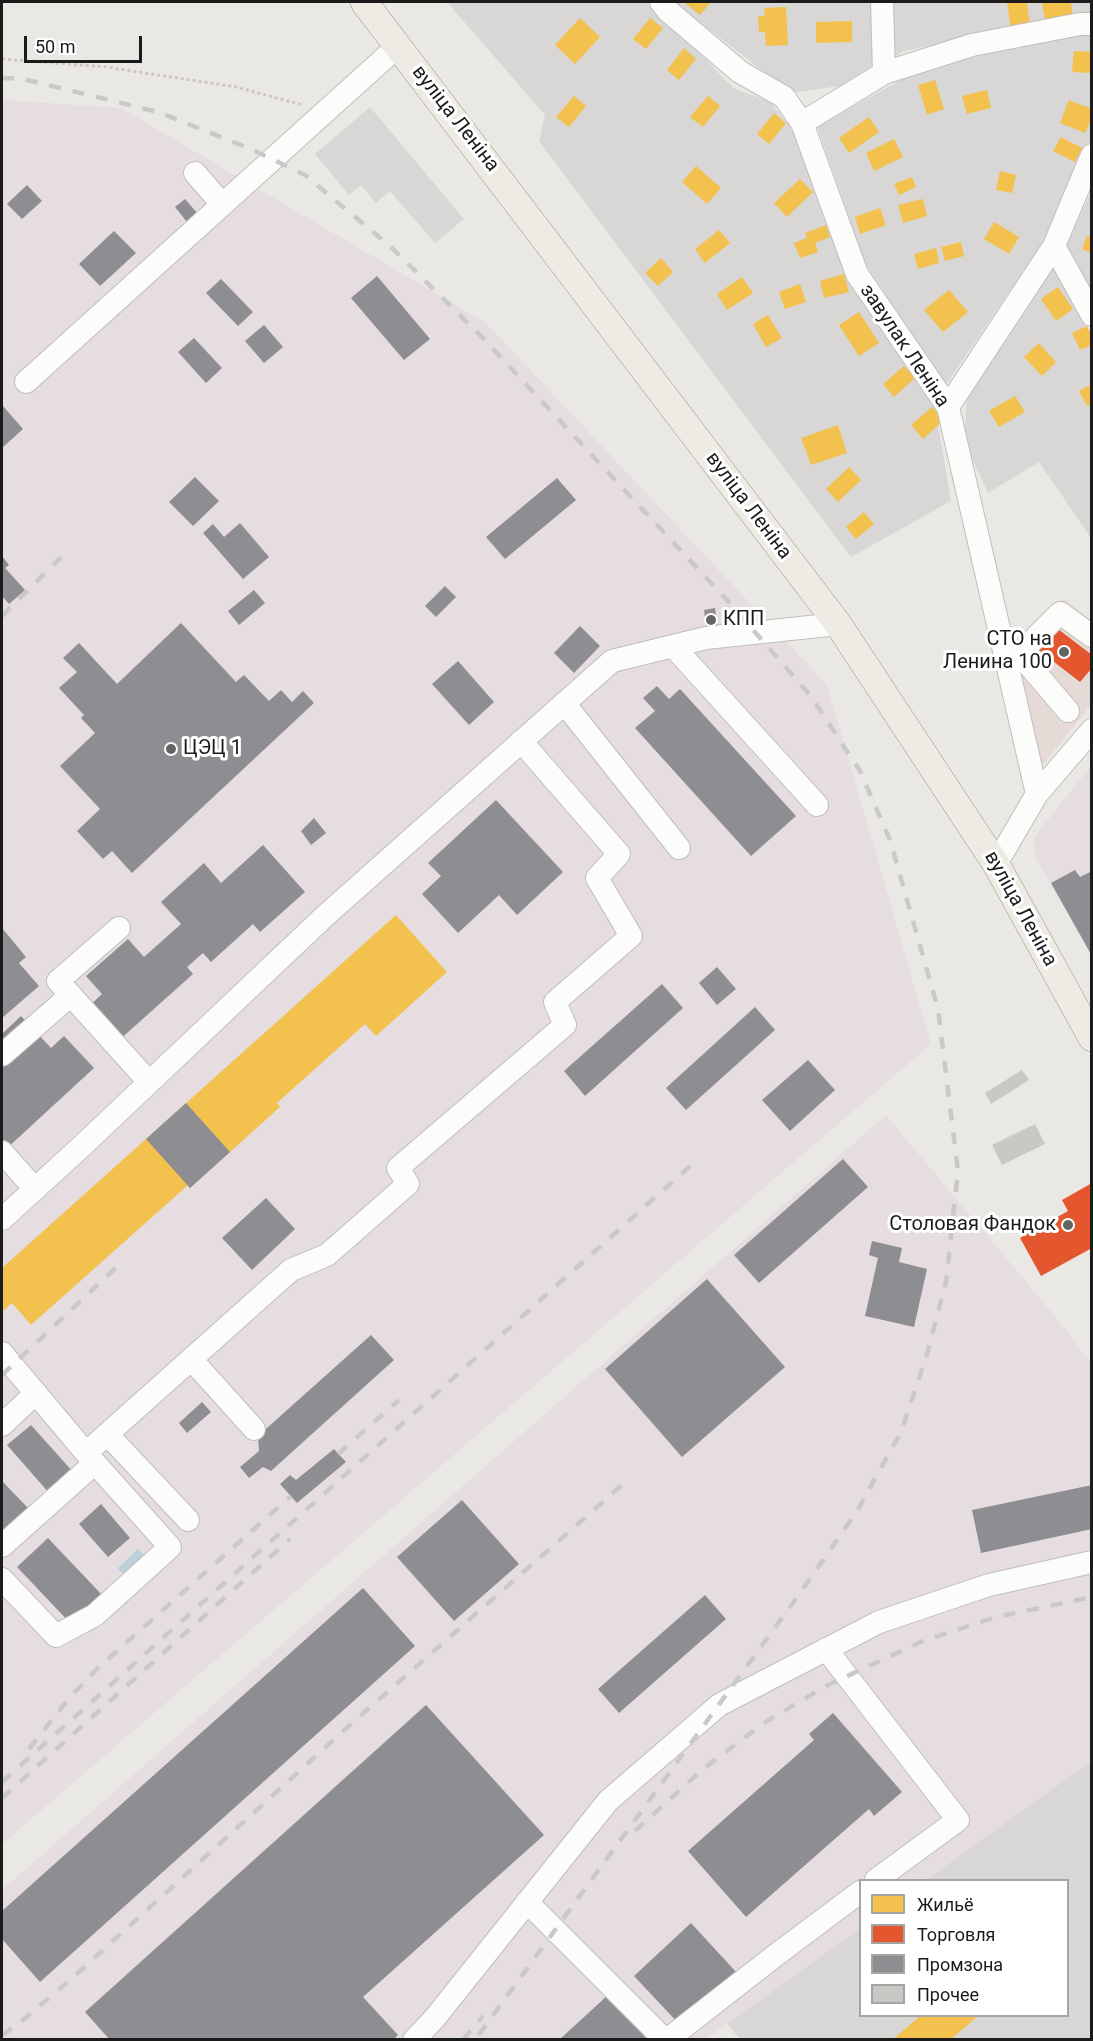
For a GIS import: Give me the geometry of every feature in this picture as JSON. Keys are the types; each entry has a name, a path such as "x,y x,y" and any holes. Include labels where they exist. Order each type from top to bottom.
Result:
{"main road":[{"name":"вуліца Леніна","path":"374,5 398,46 838,624 996,864 1092,1038"}],"street":[{"name":"завулак Леніна","path":"661,2 667,10 741,72 784,96 802,123 856,274 948,407 1037,794"},
{"path":"882,2 884,73"},
{"path":"802,123 884,73 972,45 1080,24 1092,24"},
{"path":"26,382 398,46"},
{"path":"948,407 1054,246 1092,155"},
{"path":"195,173 222,204"},
{"path":"1054,246 1092,315"},
{"path":"1068,711 1028,664 1023,650 1060,614 1092,636"},
{"path":"2,1219 325,916 612,661 706,638 838,624"},
{"path":"673,646 817,805"},
{"path":"564,703 679,848"},
{"path":"996,864 1037,794 1092,730"},
{"path":"2,1546 91,1458 107,1434 191,1359 291,1270 327,1255 408,1184 398,1168 565,1025 555,1002 631,936 597,878 619,854 520,741"},
{"path":"119,928 58,981 149,1082"},
{"path":"2,1055 71,995"},
{"path":"2,1152 34,1189"},
{"path":"2,1353 170,1547 95,1615 56,1636 2,1579"},
{"path":"191,1359 254,1429"},
{"path":"2,1425 36,1393"},
{"path":"107,1434 188,1520"},
{"path":"414,2040 434,2019 608,1801 719,1705 879,1622 988,1585 1092,1562"},
{"path":"826,1649 958,1820 879,1879"},
{"path":"527,1902 666,2040 859,1893"}],"path":[{"path":"2,59 106,67 236,87 325,111"}],"shaded area":[{"path":"447,2 651,2 733,88 770,102 793,130 857,294 934,401 951,501 851,557 539,141 545,115"},
{"path":"674,2 1091,2 1092,19 1045,22 904,51 846,85 791,93"},
{"path":"1091,32 1091,137 1052,229 945,386 865,263 817,126 917,71 1076,33"},
{"path":"2,100 121,108 486,323 827,685 931,1044 2,1844"},
{"path":"370,107 464,219 435,243 390,191 376,203 361,185 349,195 315,154"},
{"path":"1091,192 1091,295 1065,247"},
{"path":"1052,265 1091,337 1091,538 1039,462 988,493 964,441 967,396"},
{"path":"1064,598 1091,621 1091,705 1041,767 1011,645"},
{"path":"1091,766 1091,956 1035,856 1034,837"},
{"path":"886,1115 1058,1320 1091,1363 1091,1761 927,1879 859,1879 859,1929 706,2039 2,2039 2,1890"},
{"path":"1091,1761 1091,2039 741,2040 727,2024 859,1929 859,2017 1069,2017 1069,1879 927,1879"}],"water":[{"path":"138,1549 148,1559 126,1578 118,1568"}],"building: Жильё":[{"path":"686,2 711,2 700,15"},
{"path":"1007,2 1027,2 1030,27 1011,30"},
{"path":"1042,2 1071,2 1073,19 1045,22"},
{"path":"786,7 788,45 766,46 765,32 759,32 758,16 765,16 764,8"},
{"path":"580,18 600,37 575,64 555,45"},
{"path":"650,18 663,28 646,49 633,39"},
{"path":"852,21 852,42 816,43 816,22"},
{"path":"684,48 696,59 679,80 667,70"},
{"path":"1074,51 1092,52 1092,73 1072,72"},
{"path":"935,80 944,109 927,115 918,85"},
{"path":"987,90 991,108 967,114 962,96"},
{"path":"574,96 586,106 569,127 556,117"},
{"path":"708,96 720,106 703,127 690,117"},
{"path":"1069,100 1092,109 1092,118 1085,133 1060,123"},
{"path":"774,113 786,123 769,144 757,134"},
{"path":"869,117 879,132 849,153 839,138"},
{"path":"1061,137 1082,148 1075,162 1053,151"},
{"path":"894,139 903,157 874,171 866,153"},
{"path":"696,166 721,188 707,204 682,182"},
{"path":"1000,171 1016,175 1012,193 996,190"},
{"path":"912,177 916,187 899,195 894,184"},
{"path":"800,179 813,192 787,217 774,203"},
{"path":"923,199 927,216 903,223 898,205"},
{"path":"880,208 886,225 860,234 855,217"},
{"path":"994,222 1019,237 1009,254 984,239"},
{"path":"826,225 830,237 815,243 818,252 800,258 794,243 807,238 805,233"},
{"path":"719,230 730,243 705,263 695,249"},
{"path":"1087,236 1092,238 1092,253 1082,249"},
{"path":"961,242 964,256 945,261 941,247"},
{"path":"936,248 939,263 918,269 914,254"},
{"path":"661,258 673,272 658,286 645,273"},
{"path":"844,274 849,292 824,298 820,281"},
{"path":"742,277 753,293 727,310 717,294"},
{"path":"800,284 806,302 785,309 779,292"},
{"path":"1058,287 1073,309 1056,321 1041,299"},
{"path":"949,290 968,312 943,332 924,310"},
{"path":"859,312 879,343 859,356 839,325"},
{"path":"768,315 782,338 766,347 753,324"},
{"path":"1087,326 1092,336 1092,345 1080,350 1072,333"},
{"path":"1039,343 1056,362 1042,376 1024,357"},
{"path":"904,366 915,378 894,397 883,384"},
{"path":"1092,384 1092,404 1087,406 1079,391"},
{"path":"1015,396 1025,412 999,427 989,411"},
{"path":"932,407 944,420 923,439 911,425"},
{"path":"838,425 847,453 811,465 801,438"},
{"path":"849,467 861,480 838,502 826,489"},
{"path":"864,512 874,524 856,539 846,527"},
{"path":"396,915 447,972 376,1036 365,1024 277,1103 280,1107 190,1188 188,1185 31,1325 12,1303 2,1312 2,1268"},
{"path":"919,2017 977,2017 950,2040 892,2040"}],"building: Торговля":[{"name":"СТО на Ленина 100","path":"1054,626 1092,655 1092,668 1080,682 1036,648"},
{"name":"Столовая Фандок","path":"1092,1183 1092,1248 1041,1276 1020,1238 1068,1211 1062,1200"}],"building: Промзона":[{"path":"27,185 42,201 22,219 7,204"},
{"path":"185,199 198,214 187,222 175,207"},
{"path":"114,231 136,253 100,286 79,264"},
{"path":"377,276 430,339 404,360 351,298"},
{"path":"221,279 253,312 238,326 206,293"},
{"path":"264,325 283,347 264,363 245,341"},
{"path":"194,338 222,368 206,383 178,352"},
{"path":"2,405 23,429 2,448"},
{"path":"195,477 219,501 193,526 169,502"},
{"path":"557,478 576,500 505,559 486,537"},
{"path":"240,523 269,557 243,579 203,533 213,524 224,537"},
{"path":"2,556 9,565 5,568 25,590 9,604 2,596"},
{"path":"445,586 456,597 436,617 425,606"},
{"path":"254,590 265,603 239,625 228,611"},
{"name":"КПП","path":"715,608 718,629 707,631 704,610"},
{"name":"ЦЭЦ 1","path":"181,623 236,682 244,675 269,701 281,690 292,702 303,691 314,703 132,873 112,851 103,859 77,831 100,809 60,766 95,733 81,718 84,715 59,688 77,672 63,658 79,643 117,684"},
{"path":"580,626 600,646 574,673 554,653"},
{"path":"458,661 494,702 469,725 432,684"},
{"path":"657,686 669,699 680,689 796,816 751,856 635,728 655,711 643,698"},
{"path":"496,800 563,872 517,915 499,895 458,933 422,894 441,876 428,863"},
{"path":"314,818 326,833 311,845 301,831"},
{"path":"263,845 305,892 260,932 253,924 211,962 203,953 187,967 193,974 117,1042 87,1008 102,994 86,976 128,939 144,957 181,924 161,902 204,863 221,883"},
{"path":"1075,870 1080,877 1092,871 1092,956 1051,883"},
{"path":"2,928 26,957 19,963 39,986 2,1018"},
{"path":"717,967 736,989 717,1005 699,983"},
{"path":"662,984 683,1008 585,1096 564,1071"},
{"path":"755,1007 775,1030 686,1110 666,1088"},
{"path":"21,1016 51,1048 64,1036 94,1068 5,1150 2,1146 2,1034"},
{"path":"808,1060 835,1090 790,1131 762,1100"},
{"path":"186,1103 230,1152 190,1188 146,1139"},
{"path":"843,1159 868,1187 759,1283 734,1255"},
{"path":"266,1198 295,1229 252,1270 222,1238"},
{"path":"872,1241 902,1248 899,1262 927,1269 914,1327 865,1316 878,1258 869,1255"},
{"path":"707,1279 785,1367 682,1457 605,1369"},
{"path":"371,1335 394,1360 271,1471 263,1467 249,1478 240,1467 259,1451 258,1436"},
{"path":"202,1402 211,1412 187,1433 179,1423"},
{"path":"31,1425 74,1473 50,1494 7,1445"},
{"path":"334,1449 346,1462 297,1503 280,1484 290,1475 296,1480"},
{"path":"2,1481 28,1508 2,1533"},
{"path":"1092,1485 1092,1529 981,1553 972,1510"},
{"path":"462,1500 519,1564 454,1621 397,1557"},
{"path":"101,1504 130,1538 108,1557 79,1524"},
{"path":"48,1538 103,1596 72,1625 17,1567"},
{"path":"363,1588 415,1646 40,1982 2,1939 2,1911"},
{"path":"705,1595 726,1619 619,1713 598,1689"},
{"path":"426,1705 544,1835 363,1997 398,2035 393,2040 110,2040 85,2012"},
{"path":"833,1713 902,1792 874,1816 869,1809 746,1917 688,1851 814,1740 809,1734"},
{"path":"691,1923 737,1973 680,2025 634,1976"},
{"path":"608,1995 648,2040 559,2040"}],"building: Прочее":[{"path":"1022,1070 1029,1080 991,1104 985,1093"},
{"path":"1035,1124 1045,1144 1002,1165 992,1145"}],"railway":[{"path":"2,78 23,79 158,112 251,149 305,175 391,247 481,336 726,599 810,695 860,771 890,840 938,1009 958,1171 946,1282 927,1354 901,1432 857,1511 803,1589 475,2040"},
{"path":"2,616 61,557"},
{"path":"2,1782 698,1159"},
{"path":"2,1375 122,1262"},
{"path":"338,1454 399,1400"},
{"path":"2,2035 69,1981 350,1725 630,1478"},
{"path":"29,1749 70,1697 99,1667 291,1496"},
{"path":"2,1798 290,1539"},
{"path":"635,1831 703,1769 767,1721 828,1685 923,1641 996,1617 1092,1597"},
{"path":"463,2040 483,2016"}],"place":[{"name":"КПП","path":"711,620"},
{"name":"СТО на Ленина 100","path":"1064,652"},
{"name":"ЦЭЦ 1","path":"171,749"},
{"name":"Столовая Фандок","path":"1068,1225"}]}
